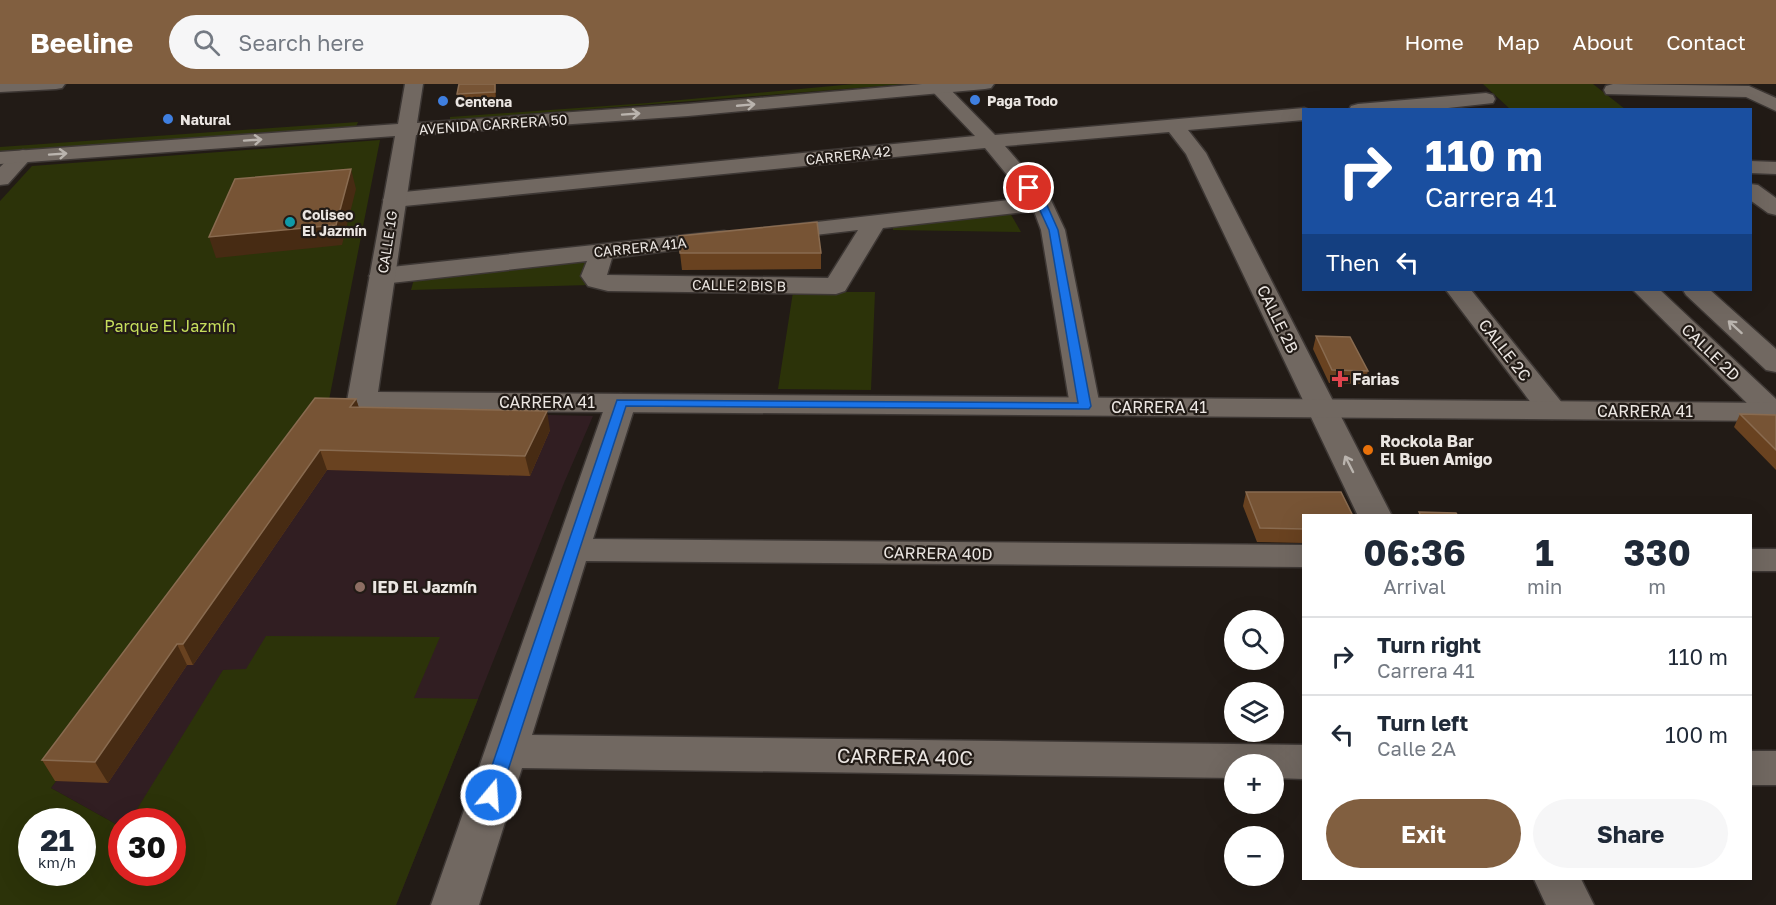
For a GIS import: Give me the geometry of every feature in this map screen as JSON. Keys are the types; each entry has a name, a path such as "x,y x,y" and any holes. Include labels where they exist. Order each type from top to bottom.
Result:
{"street":[{"path":"0,87 45,84"},
{"name":"CALLE 1G","path":"362,400 414,84"},
{"name":"AVENIDA CARRERA 50","path":"0,158 819,84"},
{"name":"AVENIDA CARRERA 50","path":"0,142 688,110 985,84"},
{"path":"1434,84 1456,106"},
{"path":"1470,84 1492,104"},
{"path":"1609,87 1749,92 1776,105"},
{"path":"1609,87 1637,108"},
{"path":"939,88 990,141 1042,203 1053,230 1085,406"},
{"path":"1407,108 1492,104"},
{"name":"CARRERA 42","path":"394,200 990,141 1302,114"},
{"name":"CALLE 2B","path":"1174,125 1196,153 1375,514"},
{"path":"0,179 23,156"},
{"path":"1752,167 1776,168"},
{"path":"1752,190 1776,208"},
{"name":"CARRERA 41A","path":"382,276 1042,203"},
{"name":"CALLE 2 BIS B","path":"602,252 594,276 597,281 608,283 836,286 875,222"},
{"name":"CALLE 2C","path":"1459,291 1552,410"},
{"name":"CALLE 2D","path":"1647,291 1775,413"},
{"name":"CALLE 2D","path":"1696,291 1776,364"},
{"name":"CARRERA 41","path":"362,400 1775,413"},
{"path":"455,905 621,403"},
{"name":"CARRERA 40D","path":"572,550 1302,556"},
{"path":"1752,560 1776,560"},
{"name":"CARRERA 40C","path":"506,751 1302,762"},
{"path":"1752,768 1776,768"},
{"path":"1558,880 1570,905"}],"shaded area":[{"name":"IED El Jazmín","path":"327,410 593,416 564,483 396,905 186,827 186,808 108,808 108,820 96,813 96,808 87,808 51,788"}],"green space":[{"path":"854,84 907,84 450,120 450,117 648,103"},
{"path":"1483,84 1593,84 1624,108 1509,108"},
{"path":"358,122 356,127 0,152 0,147"},
{"name":"Parque El Jazmín","path":"380,140 327,410 51,788 87,808 18,808 18,886 96,886 96,813 108,820 108,886 186,886 186,808 138,808 223,670 246,669 266,636 440,637 414,698 478,699 396,905 0,905 0,201 32,166"},
{"path":"1010,213 1021,232 893,230 893,224"},
{"path":"590,256 590,285 411,290 415,275"},
{"path":"793,292 875,292 871,390 778,389"}],"building":[{"path":"459,84 495,84 495,92 457,94"},
{"path":"351,169 336,225 209,237 235,179"},
{"path":"817,222 821,253 680,253 679,236"},
{"path":"1316,336 1350,337 1368,371 1332,370"},
{"path":"315,398 356,399 350,407 547,411 525,456 320,450 183,644 177,644 95,762 42,760"},
{"path":"1740,414 1776,415 1776,450"},
{"path":"1246,492 1341,492 1352,514 1302,514 1302,529 1260,528"},
{"path":"1419,512 1457,514 1420,514"}],"place":[{"name":"Paga Todo","path":"975,100"},
{"name":"Centena","path":"443,101"},
{"name":"Natural","path":"168,119"},
{"name":"Coliseo El Jazmín","path":"290,222"},
{"name":"Farias","path":"1340,379"},
{"name":"Rockola Bar El Buen Amigo","path":"1368,450"},
{"name":"IED El Jazmín","path":"360,587"}],"route":[{"path":"491,795 621,403 1085,406 1053,230 1042,203 1029,188"}]}
